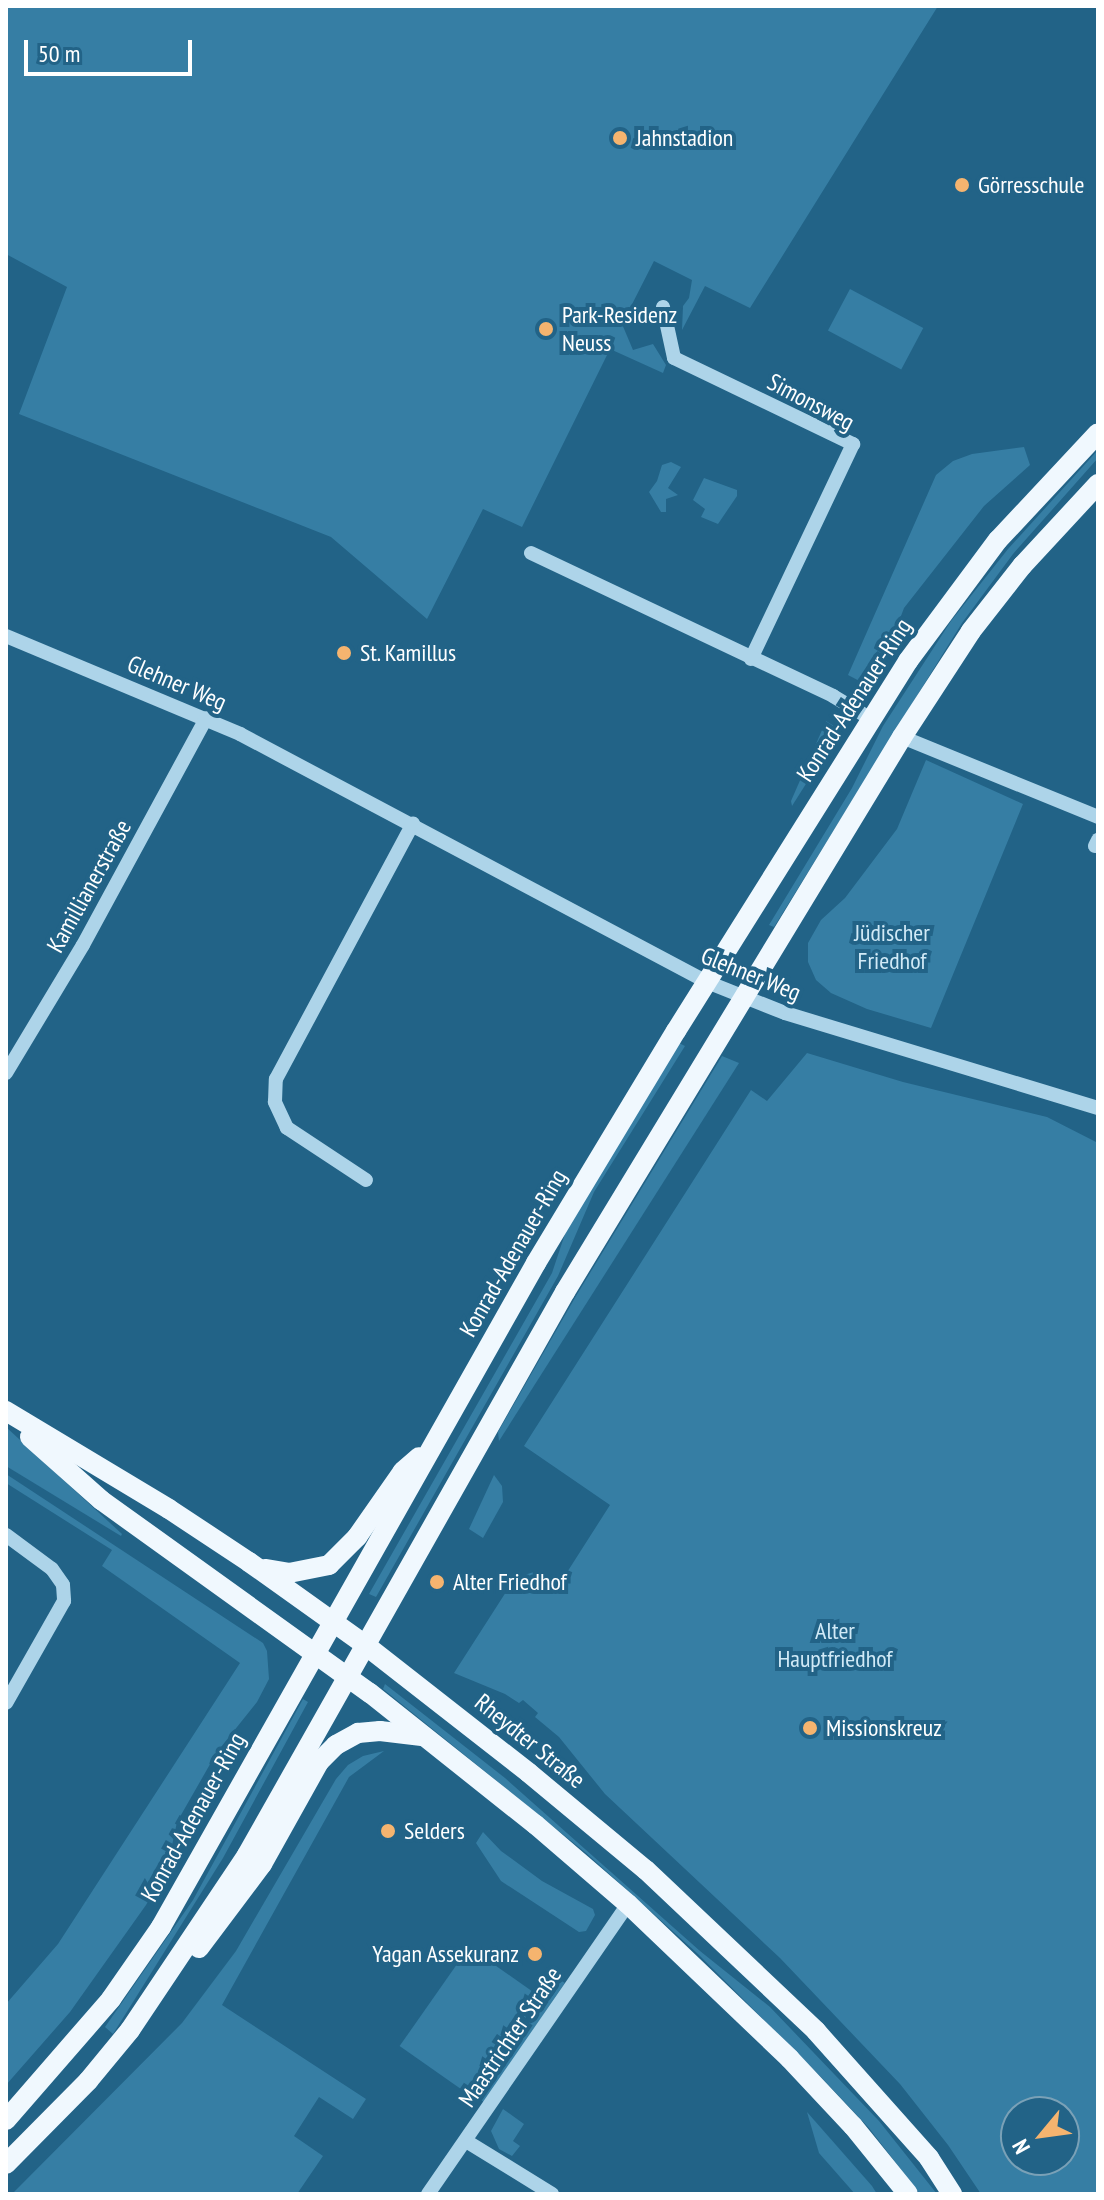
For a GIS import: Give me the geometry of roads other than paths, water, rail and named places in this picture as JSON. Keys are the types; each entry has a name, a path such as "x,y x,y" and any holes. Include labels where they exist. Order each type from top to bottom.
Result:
{"main road":[{"name":"Konrad-Adenauer-Ring","path":"6,2120 111,1999 161,1927 536,1263 908,661 998,540 1098,433"},
{"path":"149,2006 247,1855 345,1676 565,1292 902,737 971,631 1022,566 1098,484"},
{"name":"Rheydter Straße","path":"6,1413 249,1562 333,1620 564,1802 646,1870 750,1967 880,2100 929,2158 952,2194"},
{"name":"Rheydter Straße","path":"6,1413 101,1500 425,1736 628,1904 790,2059 853,2126 908,2194"},
{"path":"249,1562 270,1571 289,1573 329,1565 357,1537 403,1471 434,1443"},
{"path":"6,2164 88,2081 214,1932 262,1864 319,1762 336,1745 369,1732 425,1736"}],"street":[{"name":"Simonsweg","path":"663,307 674,358 853,444 751,659"},
{"path":"531,553 833,696 871,719"},
{"name":"Glehner Weg","path":"6,636 206,718 413,823 542,896 707,982 743,997 1098,1108"},
{"name":"Kamillianerstraße","path":"6,1073 83,945 206,718"},
{"path":"902,737 1098,817"},
{"path":"366,1180 287,1128 275,1102 276,1079 413,823"},
{"path":"6,1535 52,1569 63,1585 64,1601 6,1703"},
{"name":"Maastrichter Straße","path":"428,2194 628,1904"},
{"path":"466,2141 552,2194"}],"place":[{"name":"Jahnstadion","path":"620,138"},
{"name":"Görresschule","path":"962,185"},
{"name":"Park-Residenz Neuss","path":"546,329"},
{"name":"St. Kamillus","path":"344,653"},
{"name":"Alter Friedhof","path":"437,1582"},
{"name":"Missionskreuz","path":"810,1728"},
{"name":"Selders","path":"388,1831"},
{"name":"Yagan Assekuranz","path":"535,1954"}],"park label":[{"name":"Jüdischer Friedhof","path":"892,947"},
{"name":"Alter Hauptfriedhof","path":"835,1645"}]}
